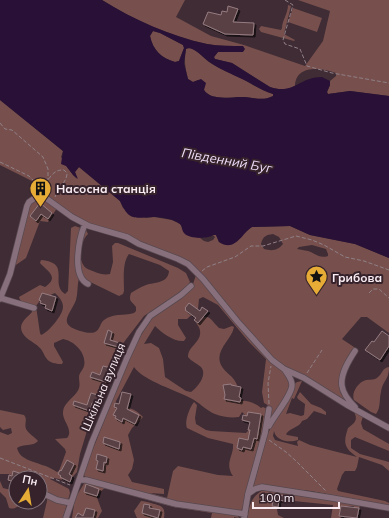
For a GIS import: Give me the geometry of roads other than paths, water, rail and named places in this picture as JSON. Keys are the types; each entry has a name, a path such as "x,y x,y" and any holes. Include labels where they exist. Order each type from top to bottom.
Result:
{"street":[{"path":"34,308 0,298 10,274 27,206 35,196 39,195 44,196 85,224 127,238 188,264 197,272 237,321 272,360 284,369 304,378 389,428"},
{"path":"85,224 80,238 78,263 81,279 88,284"},
{"name":"Шкільна вулиця","path":"66,518 92,442 139,332 150,316 181,295 191,286"},
{"path":"355,351 344,372 342,386 347,397 358,411"},
{"path":"284,369 289,375 292,386"},
{"path":"266,432 290,392 292,386 295,382 304,378"},
{"path":"79,480 86,480 176,504 244,516 248,494 266,432 269,409"},
{"path":"248,494 255,489 262,488 389,508"},
{"path":"48,496 57,500 71,503"}],"water":[{"name":"Південний Буг","path":"0,0 102,0 140,21 179,37 211,45 243,46 245,49 243,52 218,52 214,57 215,59 232,63 270,87 285,89 314,78 322,77 330,81 327,92 328,94 350,91 389,96 389,258 355,244 310,235 290,226 252,227 234,244 225,245 219,242 216,235 198,238 186,235 180,224 171,220 156,217 133,217 126,212 120,201 79,167 75,172 78,179 73,175 66,166 61,164 63,151 0,100","holes":["153,31 183,45 184,48 179,61 175,62 158,53 151,41 150,36","191,48 219,68 273,94 273,96 263,99 245,97 223,98 208,94 204,90 206,83 201,79 193,82 188,79 184,63 186,49"]}],"place":[{"name":"Насосна станція","path":"41,208"},
{"name":"Грибова","path":"316,296"}]}
